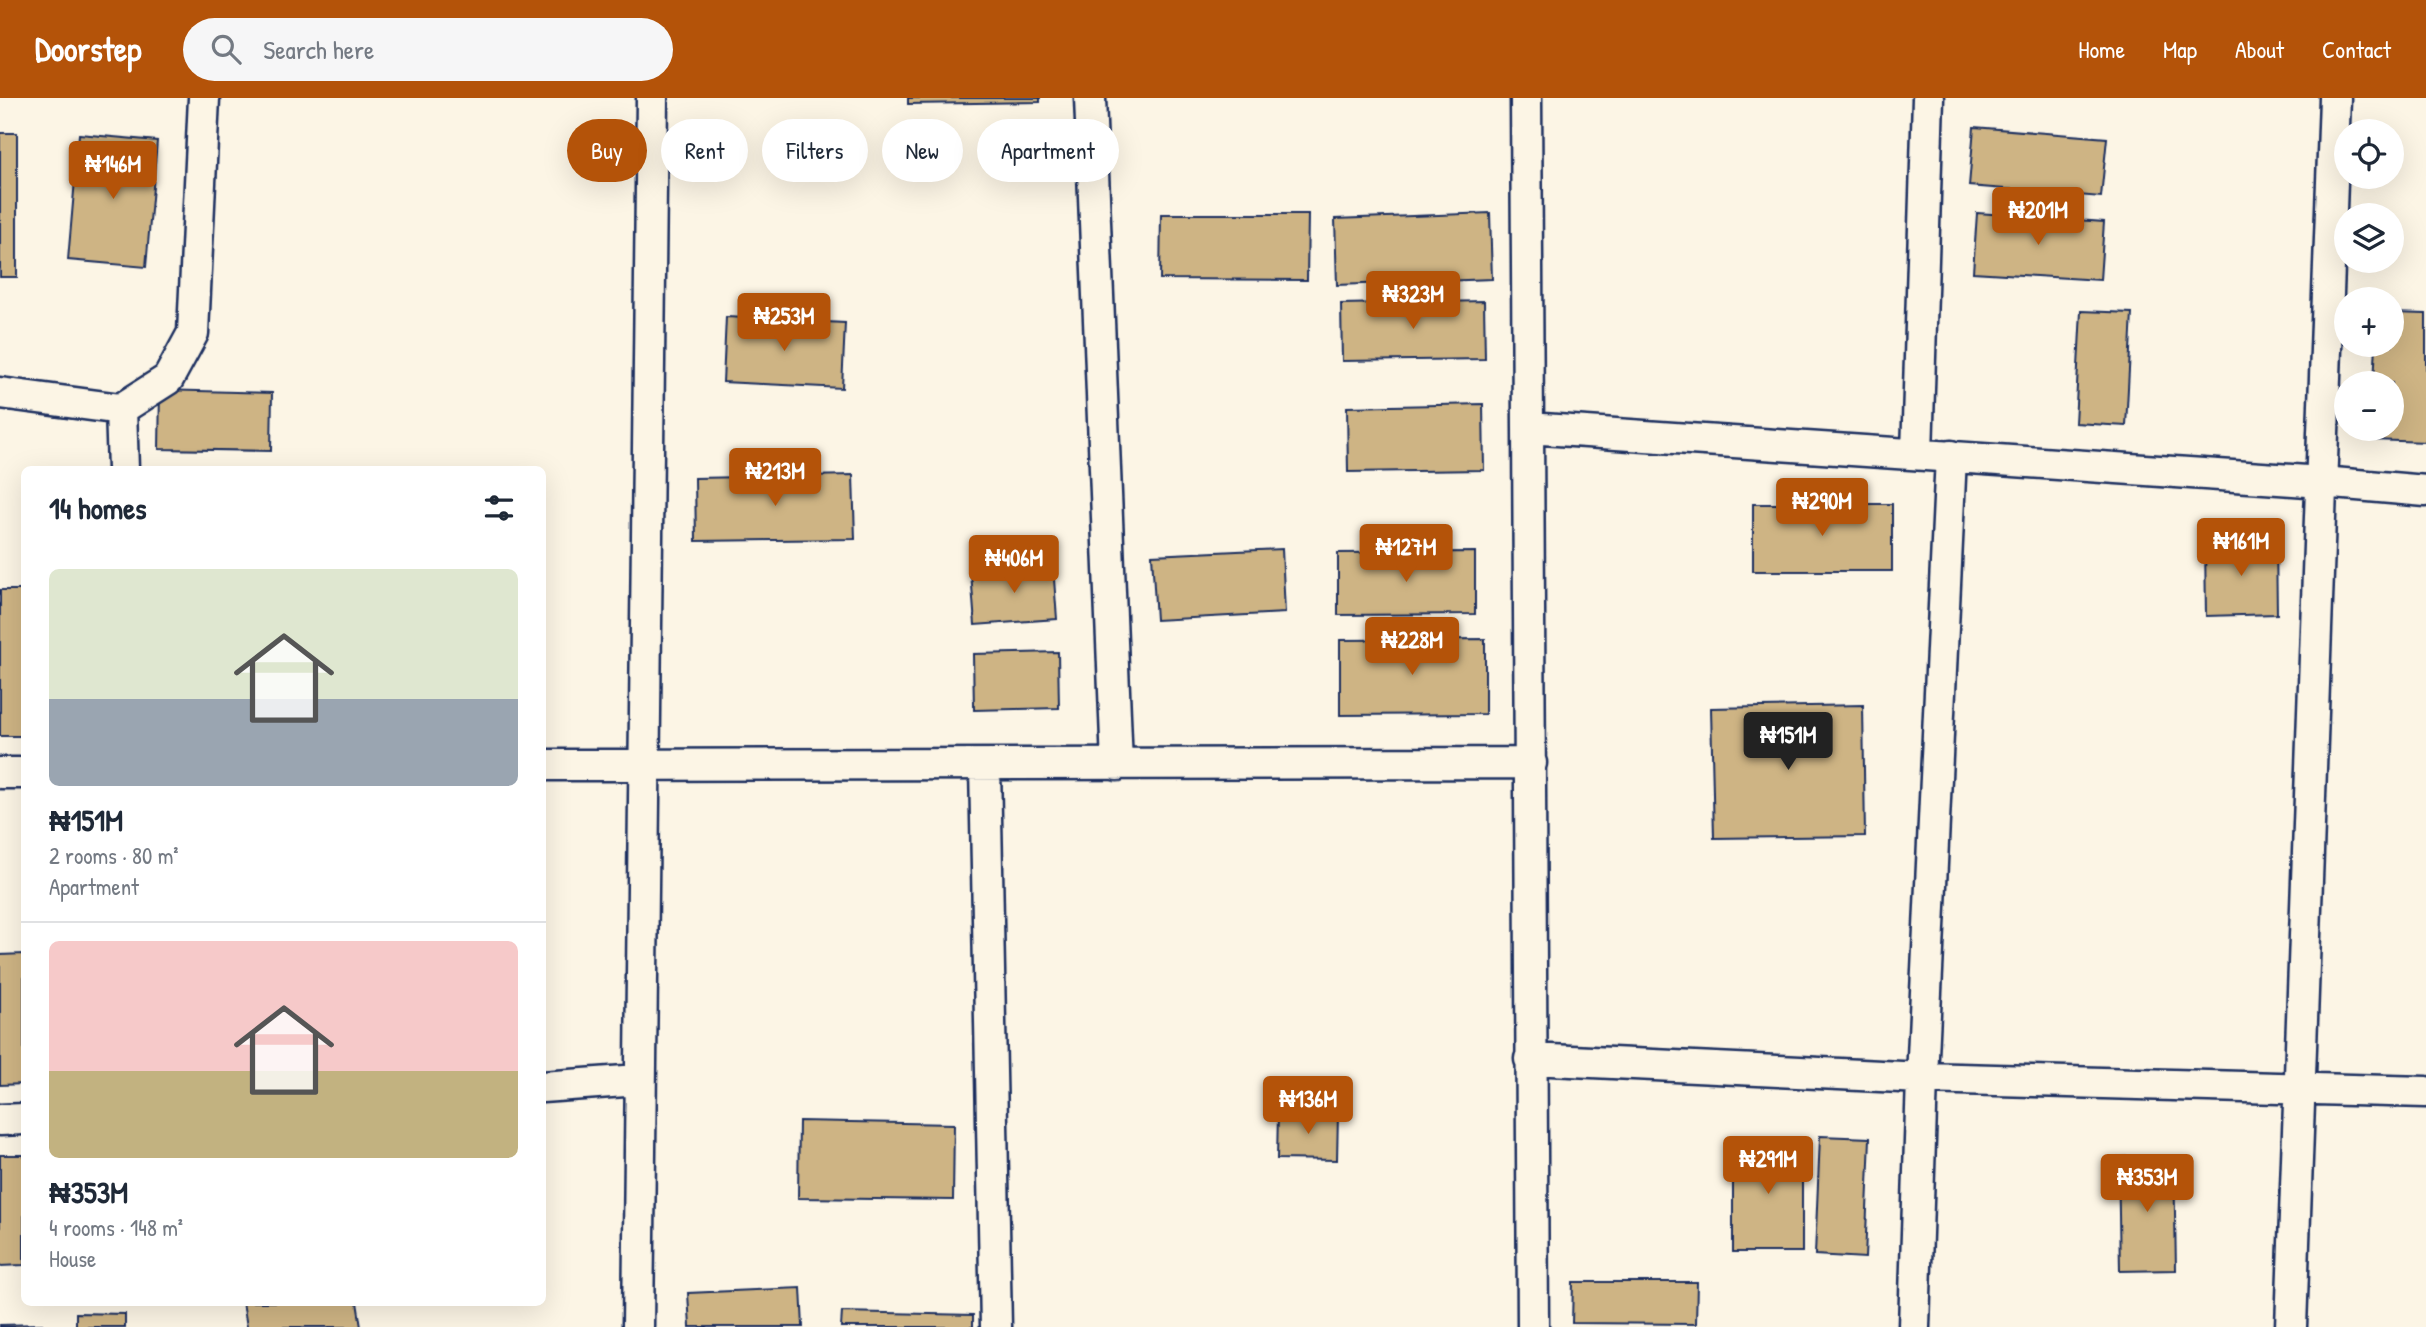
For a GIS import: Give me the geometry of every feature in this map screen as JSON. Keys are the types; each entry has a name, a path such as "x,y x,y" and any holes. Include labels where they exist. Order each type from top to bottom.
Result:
{"street":[{"path":"0,393 121,409 168,379 193,333 204,98"},
{"path":"638,1327 652,98"},
{"path":"1090,98 1117,765"},
{"path":"1526,98 1532,1327"},
{"path":"1917,454 1928,98"},
{"path":"2291,1327 2335,98"},
{"path":"121,409 123,466"},
{"path":"1528,428 2426,491"},
{"path":"1914,1327 1922,1078 1951,456"},
{"path":"546,765 1531,763"},
{"path":"985,766 996,1327"},
{"path":"0,773 21,773"},
{"path":"1530,1059 1922,1078 2426,1092"},
{"path":"546,1087 639,1080"},
{"path":"0,1120 21,1119"}],"building":[{"path":"908,98 1040,98 1040,102 908,104"},
{"path":"1974,127 2107,138 2101,197 1969,186"},
{"path":"0,133 17,133 17,277 0,277"},
{"path":"79,134 157,141 146,267 68,260"},
{"path":"1490,213 1492,279 1337,285 1335,219"},
{"path":"1977,213 2104,222 2100,280 1973,272"},
{"path":"1161,214 1308,214 1307,280 1160,279"},
{"path":"1484,301 1485,359 1342,361 1341,304"},
{"path":"2081,311 2132,313 2126,426 2075,423"},
{"path":"2404,313 2426,314 2426,442 2399,441 2404,441 2404,371 2375,371 2375,357 2404,357"},
{"path":"726,317 845,323 842,388 723,382"},
{"path":"160,390 272,393 271,451 159,449"},
{"path":"1483,404 1484,470 1348,472 1347,407"},
{"path":"853,475 855,539 696,541 695,478"},
{"path":"1753,504 1892,504 1892,571 1753,571"},
{"path":"2276,541 2277,614 2206,616 2205,543"},
{"path":"1282,549 1285,613 1156,620 1152,555"},
{"path":"1475,552 1475,614 1338,615 1338,553"},
{"path":"1053,566 1057,619 975,625 971,572"},
{"path":"0,590 21,590 21,736 0,736"},
{"path":"1485,639 1485,714 1340,715 1340,640"},
{"path":"1058,652 1059,708 974,710 973,654"},
{"path":"1863,705 1865,836 1714,838 1711,708"},
{"path":"21,954 21,1084 0,1085 0,955"},
{"path":"1278,1112 1338,1113 1337,1160 1277,1159"},
{"path":"799,1121 954,1124 953,1200 798,1198"},
{"path":"1820,1136 1870,1138 1865,1258 1815,1255"},
{"path":"1733,1140 1802,1140 1802,1252 1733,1252"},
{"path":"0,1155 21,1155 21,1265 0,1266"},
{"path":"2174,1156 2176,1270 2120,1271 2118,1157"},
{"path":"1573,1282 1697,1282 1696,1324 1572,1323"},
{"path":"801,1288 803,1327 690,1327 688,1293"},
{"path":"244,1306 358,1306 361,1327 247,1327"},
{"path":"842,1312 973,1315 973,1327 841,1327"},
{"path":"76,1313 125,1314 125,1327 76,1327"},
{"path":"42,1324 42,1327 0,1327 0,1325"}]}
